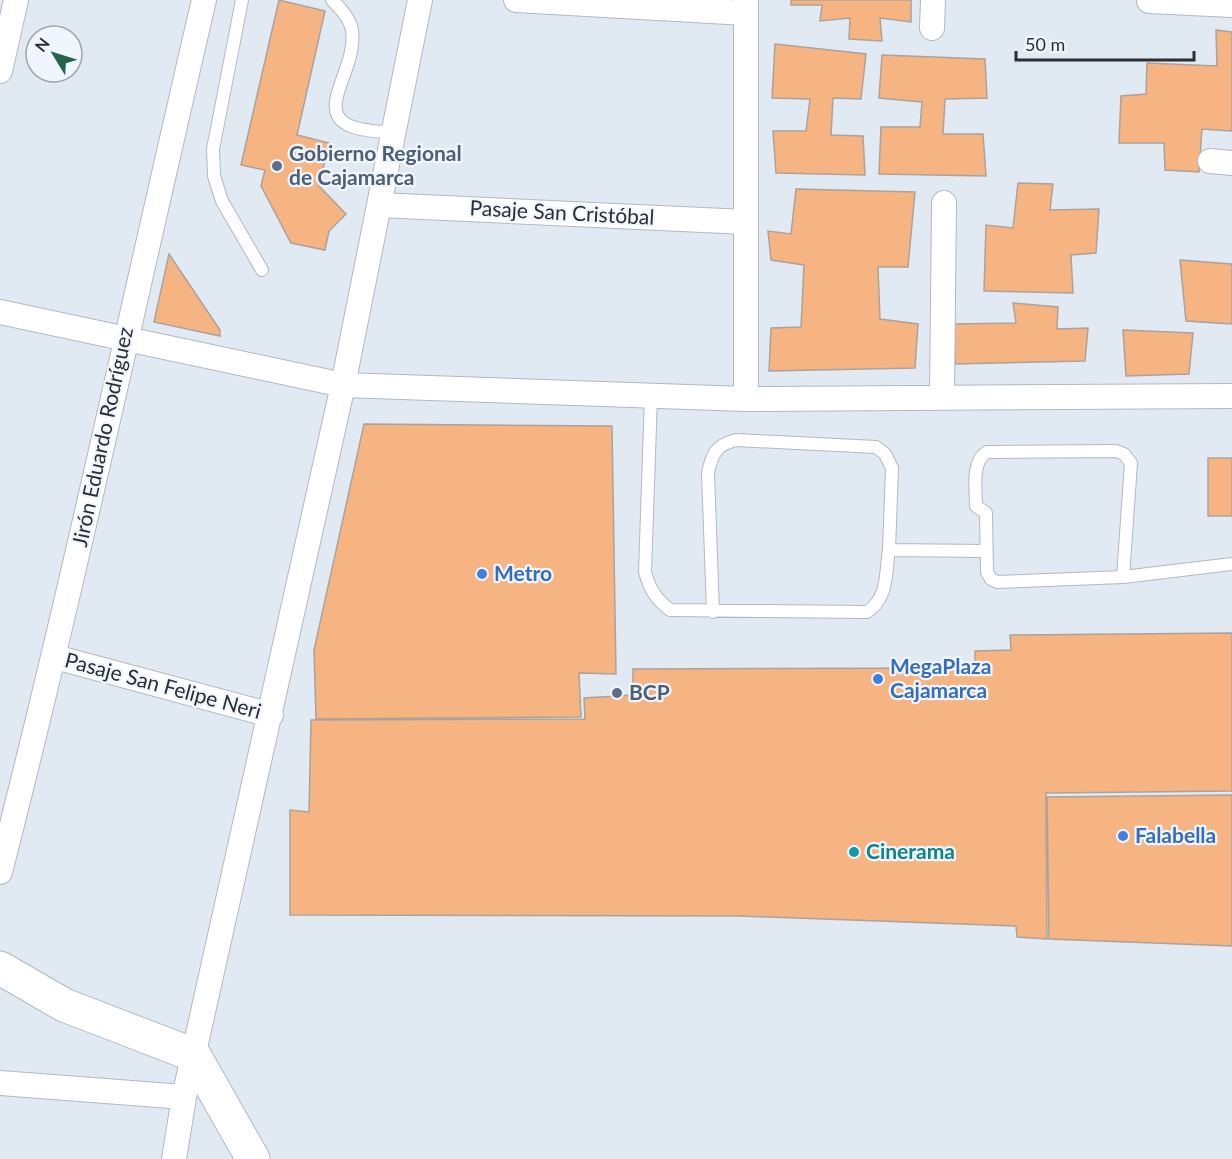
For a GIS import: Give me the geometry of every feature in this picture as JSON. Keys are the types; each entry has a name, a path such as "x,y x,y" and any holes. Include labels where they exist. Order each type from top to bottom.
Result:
{"street":[{"path":"0,71 16,0"},
{"name":"Jirón Eduardo Rodríguez","path":"0,872 55,657 125,338 204,0"},
{"path":"174,1159 184,1097 343,385 420,0"},
{"path":"516,0 746,6 746,399"},
{"path":"932,28 933,0"},
{"path":"1149,0 1232,5"},
{"path":"942,396 944,203"},
{"name":"Pasaje San Cristóbal","path":"379,205 746,222"},
{"path":"0,312 343,385 746,399 1232,396"},
{"name":"Pasaje San Felipe Neri","path":"55,657 271,715"},
{"path":"0,968 64,1005 194,1055 253,1159"},
{"path":"0,1083 184,1097"}],"lane":[{"path":"242,0 213,149 214,176 222,201 262,270"},
{"path":"332,0 351,25 352,40 336,100 338,117 347,126 359,130 393,132"},
{"path":"651,396 645,572 649,587 657,600 670,610 713,612 867,612 878,605 884,591 892,468 885,454 876,447 745,441 721,444 712,454 708,473 713,612"},
{"path":"1123,578 1131,464 1124,454 1116,451 987,452 981,456 977,463 976,506 986,513 987,572 991,579 997,582 1123,578 1232,564"},
{"path":"888,550 985,551"}],"building":[{"path":"279,0 325,11 297,135 329,143 319,186 346,214 329,231 325,250 291,243 261,186 265,170 241,165"},
{"path":"791,0 911,0 911,22 880,18 882,41 849,39 850,18 820,21 822,5 791,5"},
{"path":"1216,30 1232,32 1232,131 1202,129 1199,172 1165,170 1164,143 1119,143 1121,96 1146,94 1147,63 1217,66"},
{"path":"775,44 866,54 861,99 833,98 831,135 863,136 865,175 776,173 773,131 806,131 810,99 772,98"},
{"path":"882,55 985,59 987,98 945,99 943,134 983,134 986,176 879,174 881,127 920,127 922,102 879,98"},
{"path":"1018,183 1053,184 1050,210 1099,209 1096,253 1071,255 1073,293 984,291 986,225 1013,228"},
{"path":"796,189 915,192 908,267 878,267 880,319 918,324 915,368 769,371 771,328 801,327 804,265 771,260 768,231 791,234"},
{"path":"169,254 220,330 220,336 154,322"},
{"path":"1180,260 1232,264 1232,324 1186,321"},
{"path":"1013,303 1058,307 1057,329 1088,328 1085,361 955,364 954,324 1016,323"},
{"path":"1123,330 1193,333 1189,374 1126,376"},
{"path":"364,424 612,426 616,674 579,673 581,717 316,719 314,650"},
{"path":"1208,458 1232,458 1232,516 1208,516"},
{"path":"1232,633 1232,791 1046,793 1047,939 1017,937 1016,926 739,916 290,915 290,810 309,812 311,720 585,719 584,698 633,695 633,669 975,668 975,651 1011,650 1010,635"},
{"path":"1232,795 1232,946 1049,939 1047,797"}],"place":[{"name":"Gobierno Regional de Cajamarca","path":"277,166"},
{"name":"Metro","path":"482,574"},
{"name":"MegaPlaza Cajamarca","path":"878,679"},
{"name":"BCP","path":"617,693"},
{"name":"Falabella","path":"1123,836"},
{"name":"Cinerama","path":"854,852"}]}
